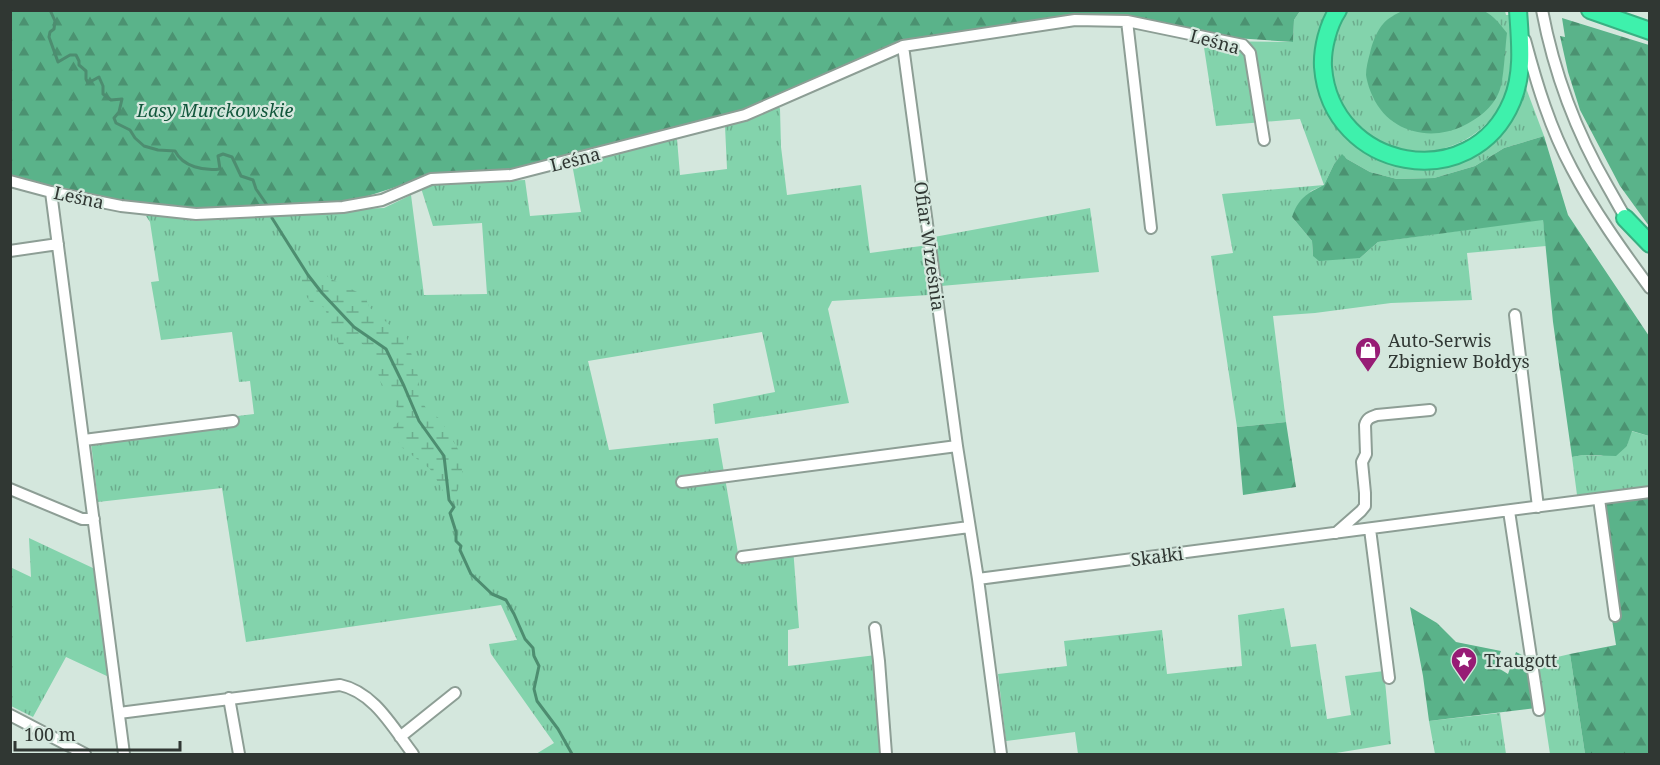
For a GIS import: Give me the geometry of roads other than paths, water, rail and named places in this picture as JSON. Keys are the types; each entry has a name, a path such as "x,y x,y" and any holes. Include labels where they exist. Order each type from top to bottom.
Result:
{"highway":[{"path":"1338,10 1326,39 1323,58 1324,81 1333,106 1344,125 1361,141 1384,154 1412,161 1458,155 1482,141 1500,123 1512,101 1518,82 1520,61 1518,10"},
{"path":"1590,10 1650,31"},
{"path":"1625,218 1650,244"}],"street":[{"path":"1518,10 1542,100 1559,143 1572,170 1607,228 1650,288"},
{"path":"1543,13 1560,82 1576,126 1592,160 1625,218 1650,253"},
{"name":"Leśna","path":"10,181 121,206 196,214 343,207 382,200 430,179 511,175 745,115 903,46 1075,20 1127,21 1243,45 1250,53 1264,140"},
{"path":"1127,21 1151,228"},
{"name":"Ofiar Września","path":"903,46 1001,754"},
{"path":"51,192 124,754"},
{"path":"10,251 58,244"},
{"path":"1515,315 1538,507"},
{"path":"1336,533 1365,506 1362,462 1366,454 1366,421 1377,415 1430,410"},
{"path":"84,440 233,421"},
{"path":"682,482 957,446"},
{"path":"10,489 82,519 94,519"},
{"name":"Skałki","path":"978,579 1650,492"},
{"path":"1599,499 1615,616"},
{"path":"1509,511 1539,710"},
{"path":"742,556 969,527"},
{"path":"1370,529 1389,678"},
{"path":"875,628 886,754"},
{"path":"119,713 327,685 348,686 370,699 413,754"},
{"path":"400,737 455,693"},
{"path":"229,698 239,754"},
{"path":"10,715 85,754"}],"waterway":[{"path":"50,10 55,21 54,29 50,32 49,37 58,62 70,55 76,55 79,65 86,71 88,83 99,77 103,86 103,94 111,100 122,99 119,112 114,118 116,123 130,130 144,146 175,151 183,161 195,167 220,169 218,156 223,154 232,157 241,176 253,180 267,205"},
{"path":"272,218 322,293 354,327 386,349 419,421 444,456 449,500 454,507 450,513 456,532 456,541 461,546 460,550 471,574 492,594 506,600 514,614 525,639 533,648 539,666 534,689 537,701 558,729 572,754"}],"place":[{"name":"Auto-Serwis Zbigniew Bołdys","path":"1368,373"},
{"name":"Traugott","path":"1464,683"}],"park label":[{"name":"Lasy Murckowskie","path":"215,110"}]}
